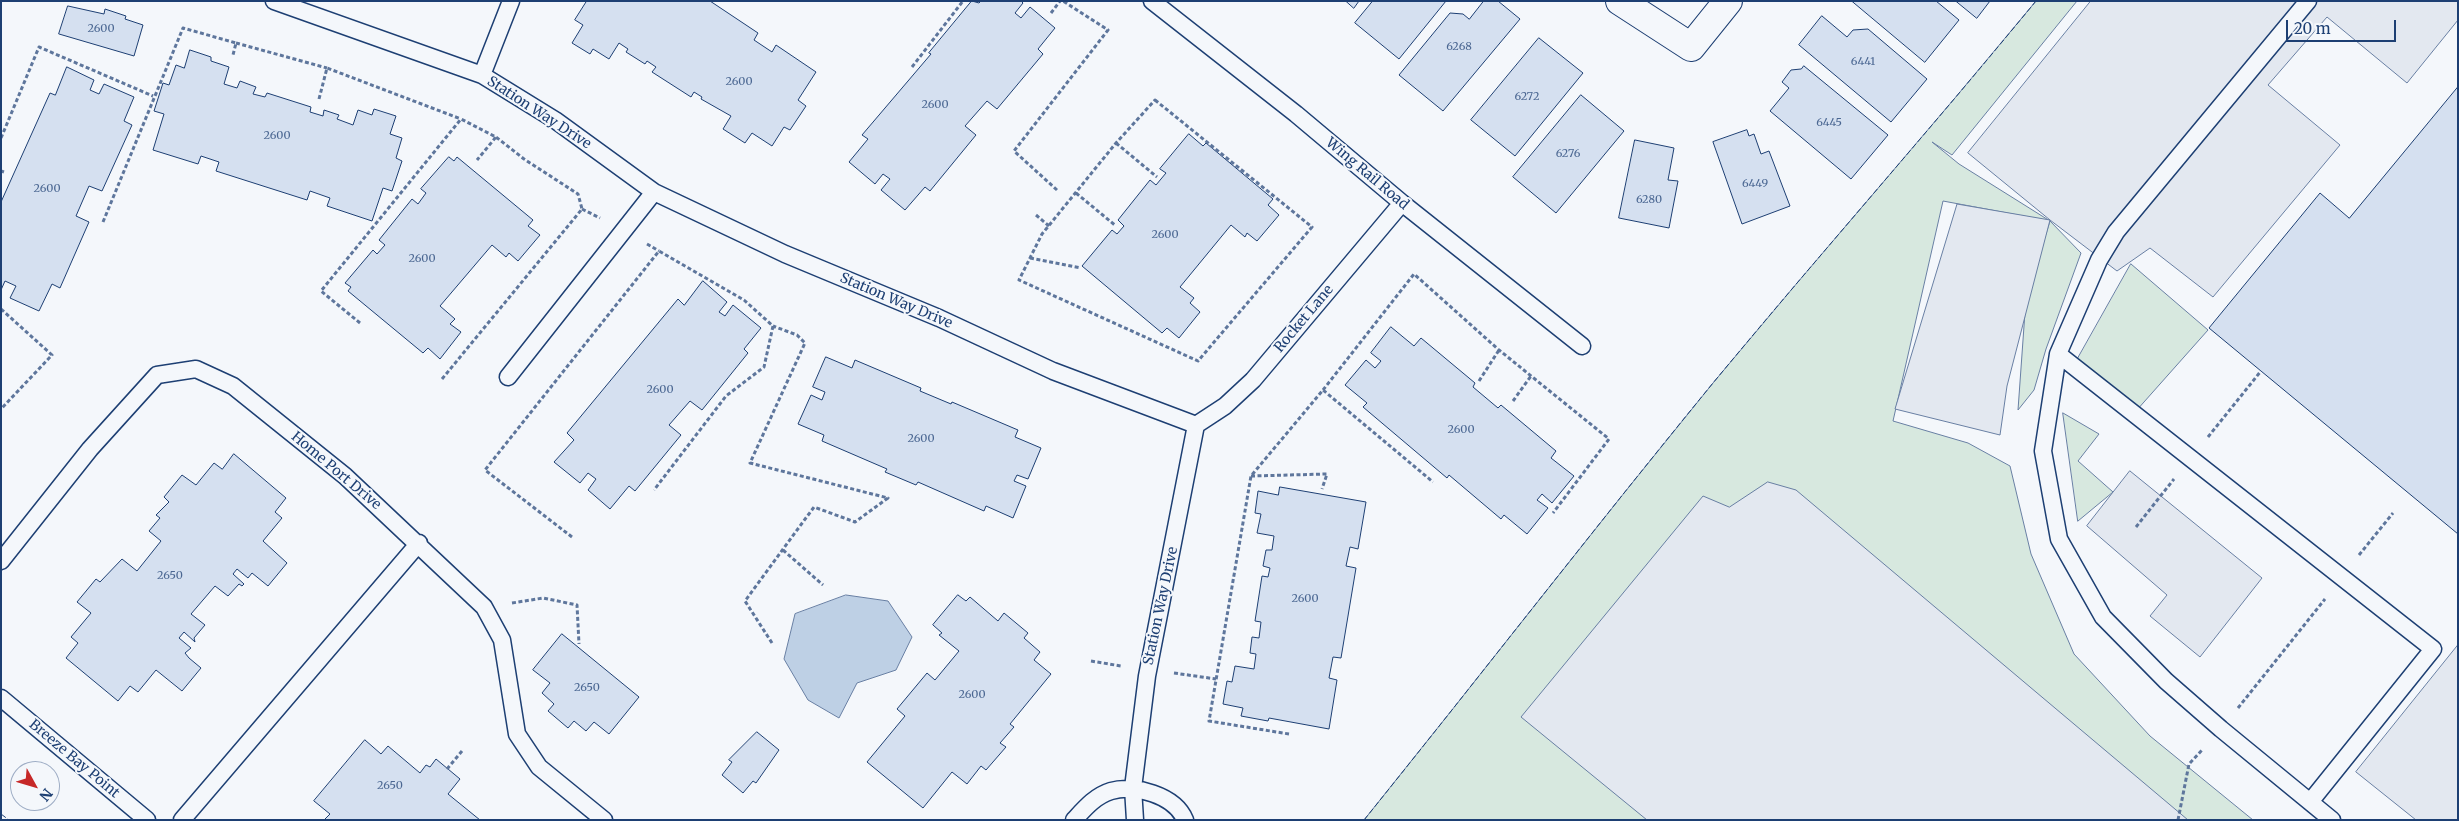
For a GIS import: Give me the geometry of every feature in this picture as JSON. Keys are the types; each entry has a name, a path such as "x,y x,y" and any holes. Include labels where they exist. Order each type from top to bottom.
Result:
{"street":[{"path":"1620,1 1691,47 1728,1"}],"lane":[{"name":"Station Way Drive","path":"274,1 482,75 555,120 654,192 785,254 939,318 1053,371 1196,425 1147,676 1133,788 1135,820"},
{"path":"482,75 511,1"},
{"name":"Wing Rail Road","path":"1152,1 1296,114 1402,203 1582,346"},
{"path":"2308,1 2116,232 2099,260 2058,354 2044,451 2059,539 2103,617 2166,681 2332,820"},
{"path":"508,376 654,192"},
{"name":"Rocket Lane","path":"1196,425 1226,406 1253,380 1402,203"},
{"path":"2058,354 2341,579 2433,649 2310,802"},
{"name":"Home Port Drive","path":"1,561 90,449 157,375 196,369 234,386 345,476 419,543 484,607 502,640 517,734 539,767 604,820"},
{"path":"182,820 419,543"},
{"name":"Breeze Bay Point","path":"1,698 147,820"},
{"path":"1074,820 1096,798 1110,791 1133,788 1162,796 1183,815 1185,820"}],"path":[{"path":"912,67 963,1"},
{"path":"1051,13 1062,1 1108,30 1014,151 1057,190"},
{"path":"103,222 153,96 183,28 326,68 461,119 496,138 524,159 578,194 582,209 442,379"},
{"path":"232,55 236,43"},
{"path":"1,138 38,47 153,96"},
{"path":"319,99 326,68"},
{"path":"1155,100 1312,227 1198,361 1019,280 1042,234 1076,193 1116,143 1155,100"},
{"path":"360,323 321,291 461,119"},
{"path":"477,160 496,138"},
{"path":"1116,143 1157,177"},
{"path":"1076,193 1116,226"},
{"path":"1036,215 1049,226"},
{"path":"572,537 485,470 659,251 744,300 772,326 797,336 805,343 750,463 888,498 856,522 814,507 745,601 772,643"},
{"path":"1030,258 1081,268"},
{"path":"1289,734 1209,721 1251,476 1323,390 1414,274 1499,350 1609,439 1553,513"},
{"path":"1,309 52,355 1,409"},
{"path":"654,490 726,396 764,367 772,326"},
{"path":"1479,380 1499,350"},
{"path":"1513,401 1531,376"},
{"path":"1323,390 1433,482"},
{"path":"1251,476 1327,474 1322,488"},
{"path":"2178,820 2189,764 2221,729 2393,513"},
{"path":"783,550 823,585"},
{"path":"484,607 543,598 577,605 579,644"},
{"path":"447,769 462,751"}],"shaded area":[{"path":"2036,1 2077,1 1952,155 1932,142 1959,164 2050,221 1943,201 1893,421 1968,443 2010,466 2031,554 2074,654 2150,736 2253,820 1364,820 1713,383"},
{"path":"2091,1 2458,1 2458,20 2407,83 2327,17 2268,85 2340,145 2213,297 2150,248 2117,271 2050,220 1968,153"},
{"path":"1957,204 2050,220 2007,386 2000,435 1895,409"},
{"path":"2050,221 2081,253 2046,349 2034,390 2018,410 2026,298"},
{"path":"2131,264 2208,330 2136,411 2077,360"},
{"path":"2063,413 2099,434 2078,461 2113,492 2078,521"},
{"path":"2130,471 2262,578 2200,657 2150,616 2167,595 2087,526"},
{"path":"1768,482 1796,490 2188,820 1647,820 1521,717 1703,496 1729,507"},
{"path":"2458,645 2458,820 2416,820 2356,772"}],"water":[{"path":"846,595 888,601 912,637 896,670 857,683 839,718 808,700 784,659 795,614"}],"building":[{"path":"587,1 710,1 758,33 754,40 772,52 776,45 816,72 798,100 806,106 790,130 784,127 772,146 752,133 745,143 723,129 731,116 701,99 702,97 694,92 691,97 652,72 656,67 647,61 645,64 626,52 628,49 619,43 609,59 593,49 590,54 572,43 583,25 575,20"},
{"path":"972,1 979,3 981,1 1021,1 1023,3 1015,13 1021,18 1030,7 1055,28 1038,49 1043,54 997,109 987,101 965,126 976,135 930,191 925,187 905,210 881,190 890,179 883,174 875,184 849,162 868,139 862,135 931,54 929,53"},
{"path":"1346,1 1359,1 1354,8"},
{"path":"1373,1 1446,1 1399,59 1355,23"},
{"path":"1484,1 1498,1 1520,19 1443,111 1399,75 1450,13 1463,14 1469,19"},
{"path":"1852,1 1936,1 1959,20 1925,62"},
{"path":"1956,1 1990,1 1977,18"},
{"path":"68,6 104,14 105,9 126,16 125,19 143,25 134,56 59,34"},
{"path":"1822,16 1847,37 1853,30 1868,29 1927,79 1891,122 1799,45"},
{"path":"1539,38 1583,73 1515,156 1471,120"},
{"path":"190,50 211,57 211,61 229,67 224,84 237,88 240,81 256,87 253,94 265,97 267,93 311,107 310,112 323,116 324,110 339,115 337,119 353,125 358,110 372,115 374,109 396,116 390,134 402,138 396,158 402,161 392,191 383,188 372,221 327,206 330,198 310,191 307,200 216,171 219,162 201,156 198,164 153,150 164,114 154,111 163,83 169,85 176,65 184,68"},
{"path":"1804,66 1888,135 1851,179 1770,111 1789,88 1782,82 1791,70 1801,69"},
{"path":"67,67 94,80 90,90 99,94 104,84 134,97 124,121 132,125 102,191 89,186 76,216 89,222 60,288 52,284 39,311 10,298 16,286 5,281 1,290 1,202 50,93 55,95"},
{"path":"2458,87 2458,534 2209,328 2320,193 2349,218"},
{"path":"1581,95 1624,131 1556,213 1513,177"},
{"path":"1747,130 1749,136 1754,134 1761,154 1769,151 1790,206 1742,224 1713,142"},
{"path":"1189,134 1203,146 1206,143 1273,199 1268,205 1279,215 1257,241 1247,233 1245,237 1231,225 1180,287 1194,298 1190,303 1200,312 1179,338 1167,328 1162,333 1082,266 1112,230 1117,234 1124,226 1118,220 1150,180 1156,185 1166,173 1160,169"},
{"path":"1635,140 1674,148 1668,180 1678,181 1669,228 1619,218"},
{"path":"449,157 454,161 457,157 533,220 528,226 540,235 518,261 509,253 506,257 492,245 440,306 455,319 450,324 461,332 440,359 428,348 423,353 348,291 351,287 345,283 373,250 377,254 385,245 379,240 412,199 418,204 426,193 421,189"},
{"path":"703,281 727,302 719,312 725,316 733,305 761,328 744,349 748,353 702,410 690,401 669,425 681,435 635,491 629,486 610,509 588,490 596,479 588,473 580,483 554,462 574,440 567,433 678,299 684,305"},
{"path":"1391,327 1414,346 1421,338 1475,383 1473,387 1498,408 1501,405 1556,451 1551,458 1574,476 1552,503 1542,494 1537,500 1548,508 1527,534 1504,515 1501,519 1449,475 1447,478 1363,407 1367,403 1345,385 1366,360 1375,368 1381,361 1371,353"},
{"path":"826,357 852,368 855,360 921,388 920,391 951,404 952,402 1018,430 1015,437 1041,448 1028,479 1017,475 1014,481 1026,486 1013,518 986,506 984,511 918,482 916,485 885,472 887,469 822,441 824,435 798,424 811,395 822,400 825,392 813,387"},
{"path":"234,454 286,498 275,512 282,518 263,541 287,563 268,586 252,573 248,578 237,569 233,574 244,584 242,586 239,584 228,596 215,586 191,614 205,625 194,638 195,642 184,632 179,638 191,648 185,653 201,668 182,691 156,670 138,692 130,686 118,701 66,658 78,643 71,637 91,613 77,602 96,579 100,582 122,559 137,571 161,541 149,531 160,518 156,515 169,502 164,497 182,475 196,485 214,463 222,469"},
{"path":"1280,487 1366,502 1358,549 1350,547 1346,566 1356,568 1341,658 1333,657 1329,678 1337,680 1329,729 1269,718 1268,721 1241,716 1243,708 1223,704 1227,681 1232,682 1235,666 1254,669 1256,654 1250,653 1252,637 1259,638 1261,622 1255,621 1262,576 1268,577 1270,568 1263,566 1266,550 1272,550 1274,536 1257,533 1261,514 1255,513 1258,491 1278,495"},
{"path":"958,595 966,601 970,597 998,621 1004,613 1028,633 1024,638 1040,652 1034,660 1051,674 1010,724 1014,727 1000,743 1006,747 986,770 981,766 967,784 952,772 923,808 867,762 905,716 897,709 927,673 935,680 959,651 939,635 942,633 933,625"},
{"path":"562,634 639,697 609,734 594,722 586,731 574,721 568,728 548,711 554,704 542,693 550,683 533,670"},
{"path":"757,732 779,750 756,783 753,781 743,793 722,775 732,762 729,760"},
{"path":"365,740 381,754 388,746 420,773 426,765 430,767 436,759 460,779 448,794 480,820 324,820 330,814 314,801"}],"fence":[{"path":"1364,820 1713,383 2036,1"},
{"path":"1,814 9,820"}]}
